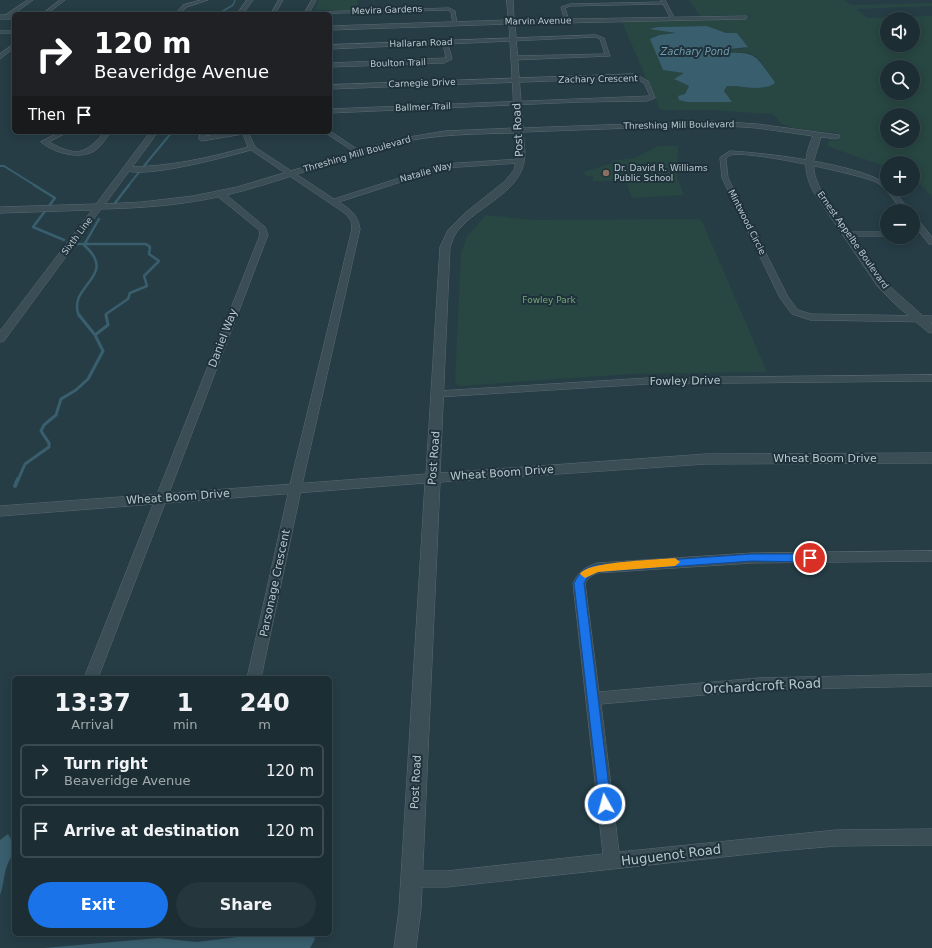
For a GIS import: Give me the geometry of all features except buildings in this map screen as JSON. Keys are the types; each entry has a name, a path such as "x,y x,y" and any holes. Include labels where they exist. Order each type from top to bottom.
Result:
{"street":[{"path":"3,17 31,0"},
{"path":"47,12 63,0"},
{"path":"180,12 185,6 206,0"},
{"path":"241,12 250,0"},
{"path":"274,12 281,0"},
{"path":"308,12 314,0"},
{"name":"Post Road","path":"405,948 411,879 445,247 451,232 468,214 480,207 514,176 520,161 510,0"},
{"path":"567,21 563,7 570,5 664,2 673,18"},
{"name":"Mevira Gardens","path":"332,12 448,9 453,11 455,24"},
{"name":"Marvin Avenue","path":"332,28 745,17"},
{"path":"0,32 12,32"},
{"name":"Hallaran Road","path":"332,47 596,36 602,38 608,54 513,58"},
{"name":"Boulton Trail","path":"332,65 444,61 449,58 445,42"},
{"path":"0,48 12,47"},
{"path":"0,57 12,48"},
{"name":"Zachary Crescent","path":"515,80 636,76 646,82 653,97 647,99 517,103"},
{"name":"Carnegie Drive","path":"332,87 515,80"},
{"name":"Ballmer Trail","path":"332,111 517,103"},
{"name":"Threshing Mill Boulevard","path":"0,210 98,208 167,203 220,194 358,152 397,141 429,135 711,123 757,126 836,137"},
{"path":"61,134 44,142 71,152 84,152 92,150 106,134"},
{"name":"Sixth Line","path":"0,339 152,134"},
{"path":"203,134 202,139 233,134"},
{"path":"126,169 148,169 199,163 252,148 246,134"},
{"path":"330,134 358,152"},
{"path":"808,163 811,149 818,135"},
{"name":"Parsonage Crescent","path":"252,148 292,172 335,201 353,216 356,229 254,676"},
{"name":"Mintwood Circle","path":"880,182 848,170 808,163 734,153 725,155 723,158 726,181 790,308 798,314 810,317 932,319"},
{"name":"Natalie Way","path":"335,201 438,167 459,164 520,161"},
{"name":"Ernest Appelbe Boulevard","path":"808,163 814,185 882,285 932,330"},
{"name":"Daniel Way","path":"161,498 264,235 262,229 220,194"},
{"name":"Mintwood Circle","path":"894,196 901,204"},
{"path":"920,227 932,242"},
{"path":"847,234 880,234"},
{"path":"920,234 926,234"},
{"name":"Fowley Drive","path":"438,394 648,381 932,378"},
{"name":"Wheat Boom Drive","path":"0,511 644,462 706,459 932,458"},
{"path":"91,676 161,498"},
{"path":"612,862 579,583 588,571 597,568 739,558 932,556"},
{"name":"Orchardcroft Road","path":"592,698 760,684 932,680"},
{"name":"Huguenot Road","path":"411,879 447,880 829,839 932,837"}],"green space":[{"path":"319,0 358,0 357,10 314,10"},
{"path":"689,0 844,0 852,5 932,3 932,6 856,9 867,18 880,18 880,52 920,52 920,16 932,16 932,197 920,184 920,156 880,156 880,165 827,146 829,140 838,141 839,133 789,126 781,123 772,114 709,110 660,110 622,22 747,19 751,17 747,15 700,16","holes":["707,26 726,33 737,33 747,45 743,49 719,50 727,53 750,53 754,55 763,64 774,84 763,88 727,86 724,91 727,94 685,94 689,86 675,80 685,73 653,36 676,33 649,29 658,27"]},
{"path":"658,146 678,146 677,178 684,195 632,198 626,181 593,181 593,175 587,177 584,172 613,163 612,161 635,158"},
{"name":"Fowley Park","path":"486,215 532,220 701,219 767,372 630,374 459,386 455,383 461,253 467,236"}],"water":[{"name":"Zachary Pond","path":"707,26 726,33 737,33 748,47 720,50 723,53 743,53 755,57 775,82 774,84 763,88 727,86 724,91 732,102 687,102 679,100 678,96 685,94 689,86 674,79 684,73 663,70 650,39 659,35 676,33 649,29 658,27"},
{"path":"8,834 12,840 12,854 4,876 0,895 0,840"},
{"path":"245,936 314,936 315,939 310,948 44,948 158,938 197,942"}],"waterway":[{"path":"221,12 233,5 235,0"},
{"path":"144,166 170,134"},
{"path":"0,166 4,166 36,186"},
{"path":"128,186 140,171"},
{"path":"34,185 55,198 33,227 64,240"},
{"path":"115,203 129,185"},
{"path":"85,244 99,219"},
{"path":"78,244 85,244"},
{"path":"79,316 77,305 79,296 95,273 97,265 94,256 85,244"},
{"path":"85,244 146,244 150,247 149,254 159,261 144,276 147,286 130,293 128,299 106,315"},
{"path":"79,315 95,335"},
{"path":"95,335 108,325 106,315"},
{"path":"18,480 25,464 49,447 49,443 41,431 44,425 56,415 61,399 76,390 88,379 103,351 95,335"},
{"path":"15,486 18,479"}],"slow traffic":[{"path":"585,574 588,571 597,568 675,562"}],"place":[{"name":"Dr. David R. Williams Public School","path":"606,173"}],"route":[{"path":"605,804 579,583 583,576 588,571 597,568 712,559 810,558"}]}
